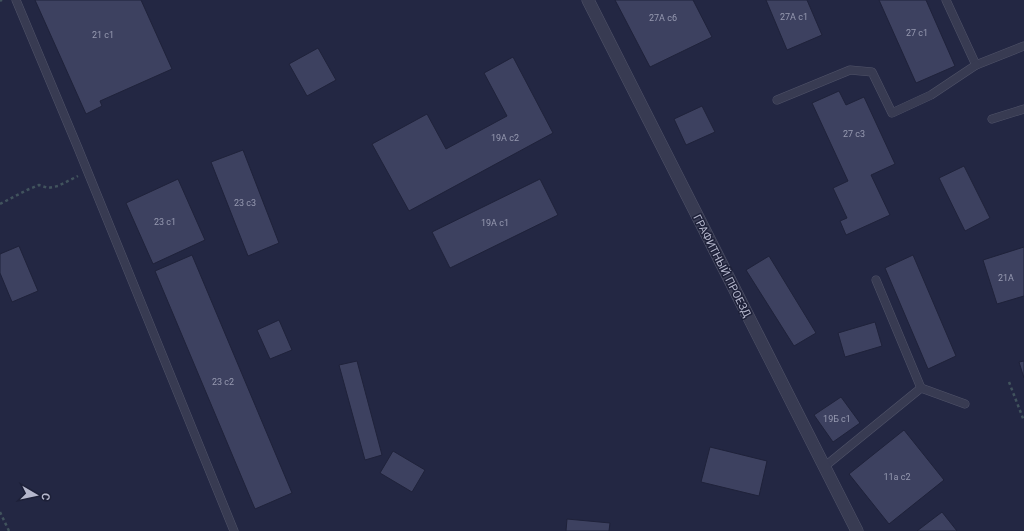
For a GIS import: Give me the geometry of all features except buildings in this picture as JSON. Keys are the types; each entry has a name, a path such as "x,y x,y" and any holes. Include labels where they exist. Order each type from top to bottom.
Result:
{"street":[{"name":"ГРАФИТНЫЙ ПРОЕЗД","path":"588,0 856,531"}],"lane":[{"path":"16,0 88,171 234,531"},
{"path":"946,0 976,64"},
{"path":"777,100 850,70 872,72 892,112 931,95 976,64 1024,46"},
{"path":"992,119 1024,109"},
{"path":"876,280 921,388 965,404"},
{"path":"824,467 921,388"}],"path":[{"path":"0,204 39,185 48,188 58,186 88,171"},
{"path":"1009,382 1024,421"},
{"path":"0,512 2,520 9,531"}]}
